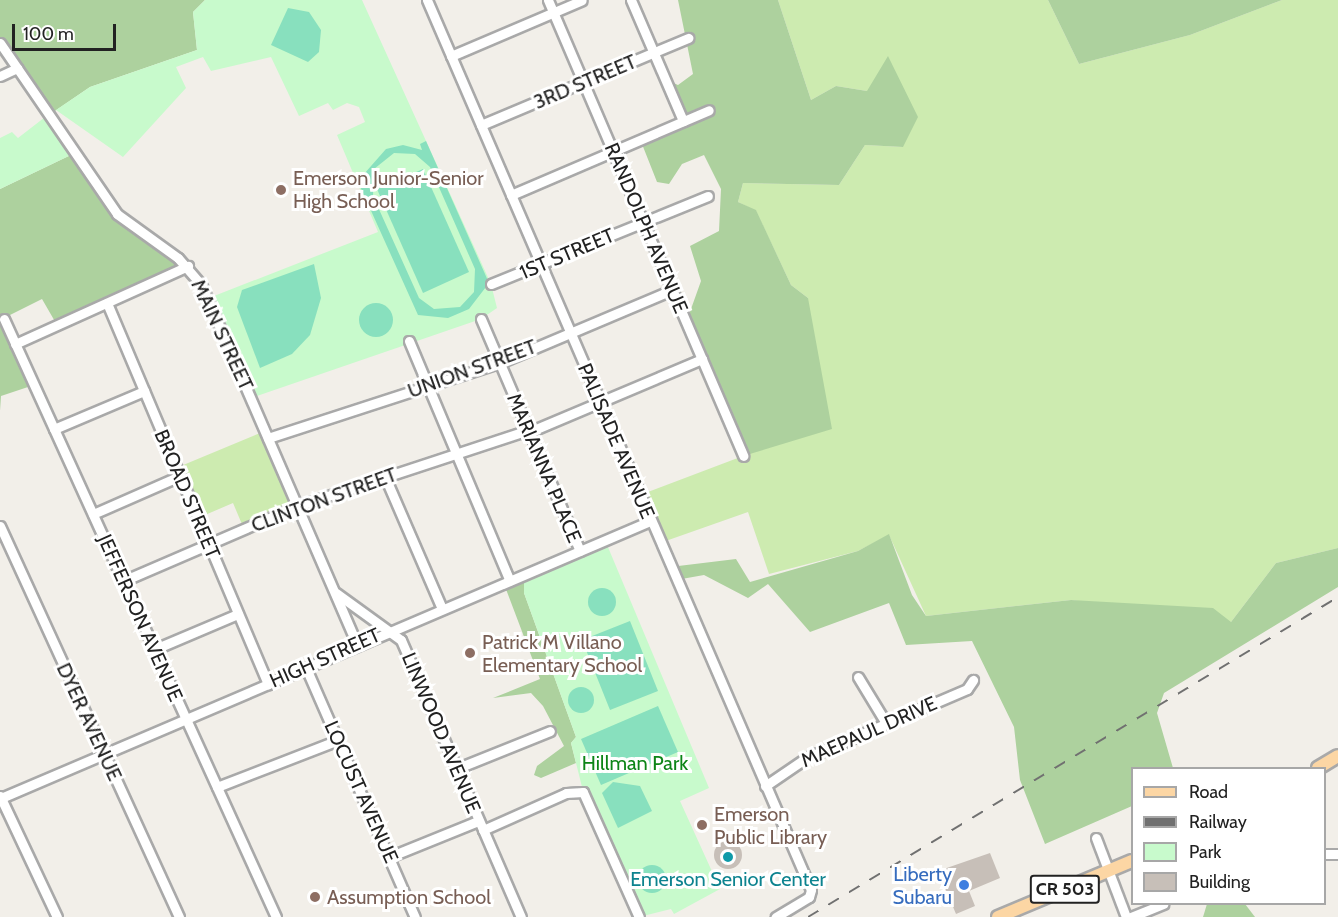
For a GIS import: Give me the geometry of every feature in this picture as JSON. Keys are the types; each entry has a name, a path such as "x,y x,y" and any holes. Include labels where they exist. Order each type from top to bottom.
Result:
{"main road":[{"path":"1320,767 1338,756"},
{"name":"CR 503","path":"998,917 1131,861"}],"street":[{"name":"PALISADE AVENUE","path":"427,0 808,882 809,897 776,917"},
{"name":"RANDOLPH AVENUE","path":"548,0 743,456"},
{"path":"451,56 582,0"},
{"path":"631,0 683,121"},
{"name":"3RD STREET","path":"481,125 688,38"},
{"name":"MAIN STREET","path":"0,43 117,214 188,266 207,293 357,644"},
{"path":"0,76 17,68"},
{"path":"511,195 709,110"},
{"name":"1ST STREET","path":"491,284 541,267 708,196"},
{"path":"15,344 188,266"},
{"name":"UNION STREET","path":"268,438 499,363 569,331 672,290"},
{"name":"BROAD STREET","path":"107,303 268,684"},
{"name":"JEFFERSON AVENUE","path":"4,319 276,917"},
{"name":"MARIANNA PLACE","path":"481,319 580,551"},
{"path":"408,341 510,581"},
{"name":"CLINTON STREET","path":"123,581 297,507 529,431 702,359"},
{"path":"54,429 144,392"},
{"path":"93,514 180,476"},
{"path":"385,477 442,609"},
{"name":"HIGH STREET","path":"1,797 104,756 391,629 510,581 650,520"},
{"name":"DYER AVENUE","path":"0,526 179,917"},
{"name":"LINWOOD AVENUE","path":"327,578 342,599 391,629 410,657 458,768 478,821 521,917"},
{"path":"155,650 238,614"},
{"name":"LOCUST AVENUE","path":"306,668 415,917"},
{"path":"858,677 886,723"},
{"name":"MAEPAUL DRIVE","path":"765,786 806,758 967,689 973,681"},
{"path":"458,768 550,730"},
{"path":"217,787 338,740"},
{"path":"483,830 566,793 578,790 586,795 639,917"},
{"path":"1,797 57,917"},
{"path":"389,857 478,821"},
{"path":"1096,838 1106,872 1126,917"},
{"path":"1131,917 1159,905"}],"green space":[{"path":"0,0 205,0 193,12 197,50 90,87 49,115 0,43"},
{"path":"205,0 362,0 491,284 497,308 481,319 251,398 207,293 214,296 378,232 337,135 365,122 359,107 347,103 333,110 328,103 299,116 271,57 211,71 203,57 176,67 186,88 123,157 56,110 90,87 197,50 193,12"},
{"path":"678,0 778,0 811,100 836,86 867,91 888,56 918,117 903,147 865,145 839,185 743,183 738,202 756,210 791,285 808,298 832,429 743,456 686,323 701,281 690,246 719,231 721,189 704,155 682,164 669,184 657,182 640,139 683,121 664,79 678,85 693,74"},
{"path":"778,0 1048,0 1079,64 1190,35 1282,0 1338,0 1338,548 1276,563 1231,622 1071,600 926,616 889,535 858,551 769,574 748,512 660,543 640,495 743,456 808,298 791,285 756,211 738,202 743,183 839,185 865,145 903,147 867,91 836,86 811,100"},
{"path":"1048,0 1282,0 1190,35 1079,64"},
{"path":"288,8 309,12 321,30 319,52 308,62 271,45"},
{"path":"49,114 75,153 0,189 0,138 12,132 18,138"},
{"path":"426,141 489,283 469,309 448,318 418,315 354,173 364,174 386,149 403,145 422,150 420,144","holes":["394,153 415,154 430,167 475,269 474,292 460,307 434,309 419,298 373,196 374,169"]},
{"path":"75,153 117,214 188,266 57,325 42,299 4,318 34,385 1,396 0,411 0,189"},
{"path":"423,169 469,272 423,293 377,189"},
{"path":"314,264 321,298 310,335 292,354 260,368 237,307 242,290"},
{"path":"376,303 388,308 393,320 388,332 376,337 364,332 359,320 364,308"},
{"path":"265,431 297,506 244,529 233,503 198,518 176,468"},
{"path":"889,534 912,595 926,616 1071,600 1213,608 1231,622 1276,563 1338,548 1338,587 1164,693 1157,713 1173,767 1131,767 1131,806 1045,844 1020,780 1014,727 972,641 906,645 889,603 810,632 768,584 748,598 704,575 676,580 670,567 736,559 750,582 858,551"},
{"name":"Hillman Park","path":"605,540 709,788 680,801 720,889 674,914 671,909 639,917 583,791 571,743 576,737 524,593 524,575"},
{"path":"524,575 524,593 576,737 571,743 576,763 541,778 534,775 537,766 564,746 543,706 531,693 493,698 540,679 504,584"},
{"path":"602,588 612,592 616,602 612,612 602,616 592,612 588,602 592,592"},
{"path":"630,621 658,691 610,710 582,640"},
{"path":"581,687 590,691 594,700 590,709 581,713 572,709 568,700 572,691"},
{"path":"658,706 678,752 601,785 581,739"},
{"path":"613,782 640,786 652,811 618,828 602,793"},
{"path":"652,865 662,869 666,879 662,889 652,893 642,889 638,879 642,869"},
{"path":"1207,905 1246,905 1255,917 1203,917"}],"building":[{"name":"Emerson Senior Center","path":"728,841 738,845 742,855 738,865 728,869 718,865 714,855 718,845"},
{"name":"Liberty Subaru","path":"990,853 1000,878 969,891 975,906 956,914 938,871"}],"railway":[{"path":"808,917 1338,597"}],"place":[{"name":"Emerson Junior-Senior High School","path":"281,190"},
{"name":"Patrick M Villano Elementary School","path":"470,653"},
{"name":"Emerson Public Library","path":"702,825"},
{"name":"Emerson Senior Center","path":"728,857"},
{"name":"Liberty Subaru","path":"964,885"},
{"name":"Assumption School","path":"315,897"}]}
